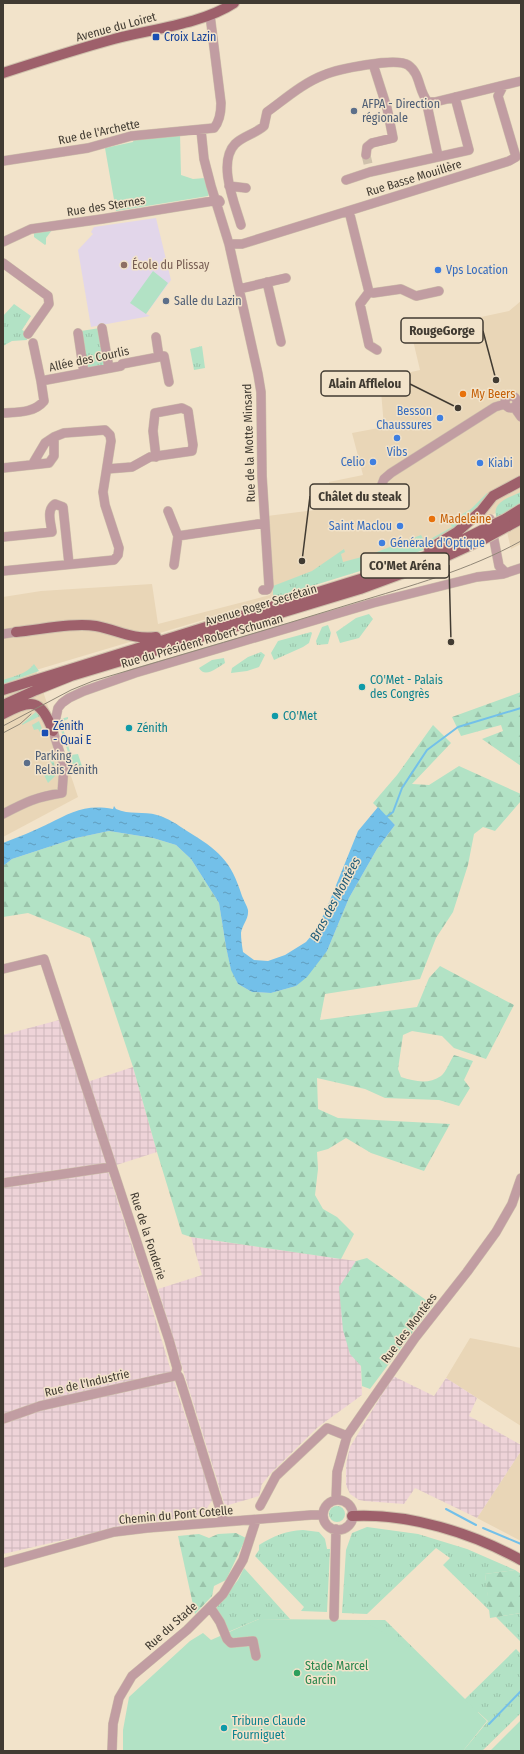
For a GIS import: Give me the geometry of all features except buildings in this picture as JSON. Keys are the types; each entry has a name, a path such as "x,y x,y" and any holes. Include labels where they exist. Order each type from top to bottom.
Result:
{"main road":[{"name":"Avenue du Loiret","path":"3,73 112,40 210,16 234,3"},
{"path":"276,604 353,578 428,550 457,532 481,511 493,496 521,481"},
{"name":"Avenue Roger Secrétain","path":"3,705 71,676 360,589 436,561 506,522 521,509"},
{"name":"Avenue Roger Secrétain","path":"506,522 521,519"},
{"name":"Avenue Roger Secrétain","path":"3,690 386,571 483,535"},
{"path":"16,632 96,626 136,638 176,635"},
{"path":"3,714 25,704 31,703 42,709 53,731"},
{"path":"352,1516 387,1518 439,1527 487,1544 521,1560"}],"street":[{"path":"201,130 214,128 222,104 210,16"},
{"path":"241,225 227,176 230,150 236,143 264,126 267,112 292,94 324,75 373,64 397,61 404,62 410,66 418,77 424,98 426,100 438,156"},
{"path":"366,155 367,147 372,143 393,138 387,108 373,64"},
{"path":"426,100 428,102 435,102 521,81"},
{"name":"Rue Basse Mouillère","path":"229,244 242,244 496,166 516,157 498,96 503,86"},
{"path":"346,180 370,172 468,150 455,97"},
{"name":"Rue de l'Archette","path":"3,161 88,148 131,136 184,130 201,130"},
{"name":"Rue de la Motte Minsard","path":"201,130 204,159 215,201 229,244 261,392 262,476 269,586 267,590 263,590"},
{"path":"229,186 246,188"},
{"name":"Rue de la Motte Minsard","path":"215,201 219,200 220,202 232,239 236,243 242,244"},
{"name":"Rue des Sternes","path":"3,242 31,229 215,201"},
{"path":"349,211 369,292"},
{"path":"3,263 48,296 50,301 50,304 28,334"},
{"path":"239,289 286,278"},
{"path":"267,282 280,342"},
{"path":"369,292 374,293 401,289 416,296 439,291"},
{"path":"369,292 360,304 369,345 377,350"},
{"path":"102,328 109,368"},
{"path":"78,333 84,373"},
{"path":"156,338 159,357 164,356 169,382"},
{"path":"33,344 41,381"},
{"name":"Allée des Courlis","path":"3,413 35,409 40,406 44,401 41,381 121,366 122,364 159,357"},
{"path":"505,404 508,396 518,394 517,402 514,407"},
{"path":"505,404 509,408 514,407"},
{"path":"379,492 384,479 390,473 495,407 505,404"},
{"path":"514,407 521,417"},
{"path":"107,470 132,467 150,457 156,457 192,451 194,446 188,411 182,408 155,413 153,431 156,457"},
{"path":"3,571 114,560 118,554 119,548 105,505 103,492 112,441 110,435 105,430 64,433 45,443 32,465"},
{"path":"3,468 49,463 54,456 54,437"},
{"path":"52,532 50,512 51,507 55,504 63,507 69,564"},
{"path":"168,511 178,536 174,565"},
{"path":"490,519 499,566 505,572"},
{"path":"178,536 265,523"},
{"path":"3,537 66,532"},
{"name":"Rue du Président Robert Schuman","path":"3,814 30,800 62,793 64,766 53,731 56,713 62,703 84,691 135,673 373,603 470,578 503,574 505,572 521,568"},
{"path":"3,634 16,632"},
{"name":"Rue de la Fonderie","path":"3,969 44,959 111,1167 130,1217 167,1334 177,1368 176,1373 179,1377 224,1522"},
{"path":"3,1183 111,1167"},
{"name":"Rue des Montées","path":"336,1500 337,1472 347,1436 415,1338 468,1272 496,1232 512,1204 521,1178"},
{"name":"Rue de l'Industrie","path":"3,1419 40,1406 174,1376 176,1373"},
{"path":"260,1506 276,1476 327,1428 347,1436"},
{"path":"336,1500 344,1501 348,1504 352,1511 352,1516 351,1521 346,1527 336,1529 327,1525 323,1515 324,1508 327,1504 336,1500"},
{"name":"Chemin du Pont Cotelle","path":"3,1563 114,1532 147,1528 323,1515"},
{"name":"Rue du Stade","path":"112,1751 112,1724 119,1698 132,1676 187,1630 223,1594 240,1568 258,1519"},
{"path":"334,1616 336,1529"},
{"path":"210,1607 220,1622 226,1639 231,1643 253,1641 256,1656"}],"shaded area":[{"name":"École du Plissay","path":"156,218 171,280 146,314 150,316 91,327 78,250 93,234 91,232 94,227"},
{"path":"521,301 521,544 511,549 502,510 442,539 287,595 36,670 78,797 3,837 3,597 41,591 152,584 158,624 270,595 267,516 331,508 329,482 363,475 352,433 384,427 380,379 420,370 411,332 509,311"},
{"path":"59,1020 81,1084 133,1067 157,1152 107,1168 178,1394 213,1499 203,1514 107,1530 3,1554 3,1035"},
{"path":"191,1237 356,1261 362,1395 318,1427 271,1473 262,1484 259,1496 225,1506 158,1289 202,1275"},
{"path":"470,1338 521,1348 521,1426 446,1378"},
{"path":"393,1376 434,1396 446,1378 477,1398 469,1416 521,1445 521,1451 477,1518 415,1488 404,1504 359,1500 350,1494 346,1485 346,1464 350,1447"},
{"path":"521,1451 521,1541 477,1518"}],"green space":[{"path":"180,133 181,175 193,179 205,178 209,193 208,196 116,211 105,148 133,142 134,139"},
{"path":"52,230 46,238 45,245 34,237 34,233"},
{"path":"153,271 168,283 146,314 130,303"},
{"path":"14,304 31,316 22,330 26,332 27,340 12,341 3,346 3,316"},
{"path":"100,328 106,366 86,369 81,331"},
{"path":"202,346 205,368 194,370 190,349"},
{"path":"521,492 521,505 497,518 496,508 499,504 507,498"},
{"path":"487,493 489,496 478,511 426,549 399,559 273,598 273,586 312,571 344,549 345,552 341,554 343,562 369,555 421,535 425,542 452,527 449,522 471,509"},
{"path":"369,614 373,619 359,638 340,643 336,632 356,618"},
{"path":"328,625 331,633 328,644 317,645 316,641 322,627"},
{"path":"311,632 309,643 274,660 271,653 278,641"},
{"path":"261,652 265,655 259,667 247,671 231,673 232,668 248,657"},
{"path":"224,658 225,663 212,671 205,672 199,668 212,660"},
{"path":"34,664 39,671 3,684 3,680 24,672"},
{"path":"521,692 521,766 482,739 503,731 501,725 461,736 452,717"},
{"path":"38,710 42,715 22,725 22,724"},
{"path":"68,717 68,719 61,722 71,755 78,754 82,766 73,768 60,727 60,719"},
{"path":"39,721 45,736 43,737 38,729 34,730 32,725"},
{"path":"433,725 451,743 412,784 429,785 459,766 521,794 521,801 495,831 483,827 474,834 468,865 453,912 436,938 420,979 325,994 320,1020 417,1007 429,978 440,966 514,1005 486,1059 454,1048 442,1036 412,1031 403,1035 398,1069 401,1077 411,1080 431,1081 441,1076 445,1072 454,1055 473,1061 464,1080 470,1088 459,1106 439,1100 385,1098 365,1089 317,1078 318,1109 338,1118 450,1124 424,1171 371,1153 346,1138 328,1149 317,1152 318,1169 315,1195 323,1209 337,1217 354,1234 341,1259 191,1237 182,1234 133,1067 90,938 28,913 3,917 3,866 12,859 76,838 109,831 153,838 176,845 191,859 219,903 231,969 238,984 252,992 271,993 296,986 327,951 349,898 377,849 395,825 373,803 397,775"},
{"path":"52,755 57,774 48,783 44,775 54,768 48,757"},
{"path":"367,1258 433,1305 370,1389 362,1386 361,1366 350,1354 343,1330 339,1287 356,1261"},
{"path":"334,1506 340,1506 345,1511 343,1520 340,1522 334,1522 329,1517 329,1511"},
{"path":"367,1527 418,1534 467,1549 515,1570 485,1574 490,1611 443,1565 450,1558 436,1548 367,1614 342,1613 346,1550 352,1533"},
{"path":"303,1530 319,1532 325,1539 327,1549 330,1549 327,1612 301,1611 304,1607 255,1556 259,1550 259,1545 264,1542 285,1533"},
{"path":"236,1533 246,1538 226,1580 214,1586 212,1596 195,1614 178,1536 199,1534 209,1538 218,1534"},
{"path":"244,1568 290,1619 259,1619 228,1632 216,1608 238,1580"},
{"path":"515,1570 521,1574 521,1613 490,1618 485,1574"},
{"path":"521,1613 521,1642 496,1617"},
{"name":"Stade Marcel Garcin","path":"259,1619 362,1620 414,1650 487,1721 463,1751 123,1751 123,1730 129,1697 190,1641 203,1633 211,1640"},
{"path":"346,1620 385,1620 465,1699 516,1649 521,1654 521,1713 482,1751 463,1751 488,1721 478,1712 440,1751 309,1751"},
{"path":"521,1720 521,1751 490,1751"}],"water":[{"path":"114,806 116,809 121,811 152,814 165,818 207,844 222,857 233,873 248,910 241,933 243,952 254,960 268,961 285,955 306,942 317,928 326,910 358,831 378,807 395,825 377,849 349,898 327,951 307,977 296,986 271,993 252,992 238,984 231,970 219,903 191,859 176,845 153,838 109,831 76,838 12,859 3,866 3,843 32,832 79,810 86,808 113,809"}],"waterway":[{"name":"Bras des Montées","path":"386,817 393,812 402,788 427,750 458,727 521,708"},
{"path":"446,1509 476,1525"},
{"path":"483,1528 521,1544"},
{"path":"489,1724 521,1691"}],"tunnel":[{"path":"366,155 370,172"}],"tram line":[{"path":"3,726 71,690 93,681 418,584 481,561 521,541"},
{"path":"3,733 20,724 31,714"}],"place":[{"name":"Croix Lazin","path":"156,37"},
{"name":"AFPA - Direction régionale","path":"354,111"},
{"name":"École du Plissay","path":"124,265"},
{"name":"Vps Location","path":"438,270"},
{"name":"Salle du Lazin","path":"166,301"},
{"name":"RougeGorge","path":"496,380"},
{"name":"My Beers","path":"463,394"},
{"name":"Alain Afflelou","path":"458,408"},
{"name":"Besson Chaussures","path":"440,418"},
{"name":"Vibs","path":"397,438"},
{"name":"Celio","path":"373,462"},
{"name":"Kiabi","path":"480,463"},
{"name":"Madeleine","path":"432,519"},
{"name":"Saint Maclou","path":"400,526"},
{"name":"Générale d'Optique","path":"382,543"},
{"name":"Châlet du steak","path":"302,561"},
{"name":"CO'Met Aréna","path":"451,642"},
{"name":"CO'Met - Palais des Congrès","path":"362,687"},
{"name":"CO'Met","path":"275,716"},
{"name":"Zénith","path":"129,728"},
{"name":"Zénith - Quai E","path":"45,733"},
{"name":"Parking Relais Zénith","path":"27,763"},
{"name":"Stade Marcel Garcin","path":"297,1673"},
{"name":"Tribune Claude Fourniguet","path":"224,1728"}]}
